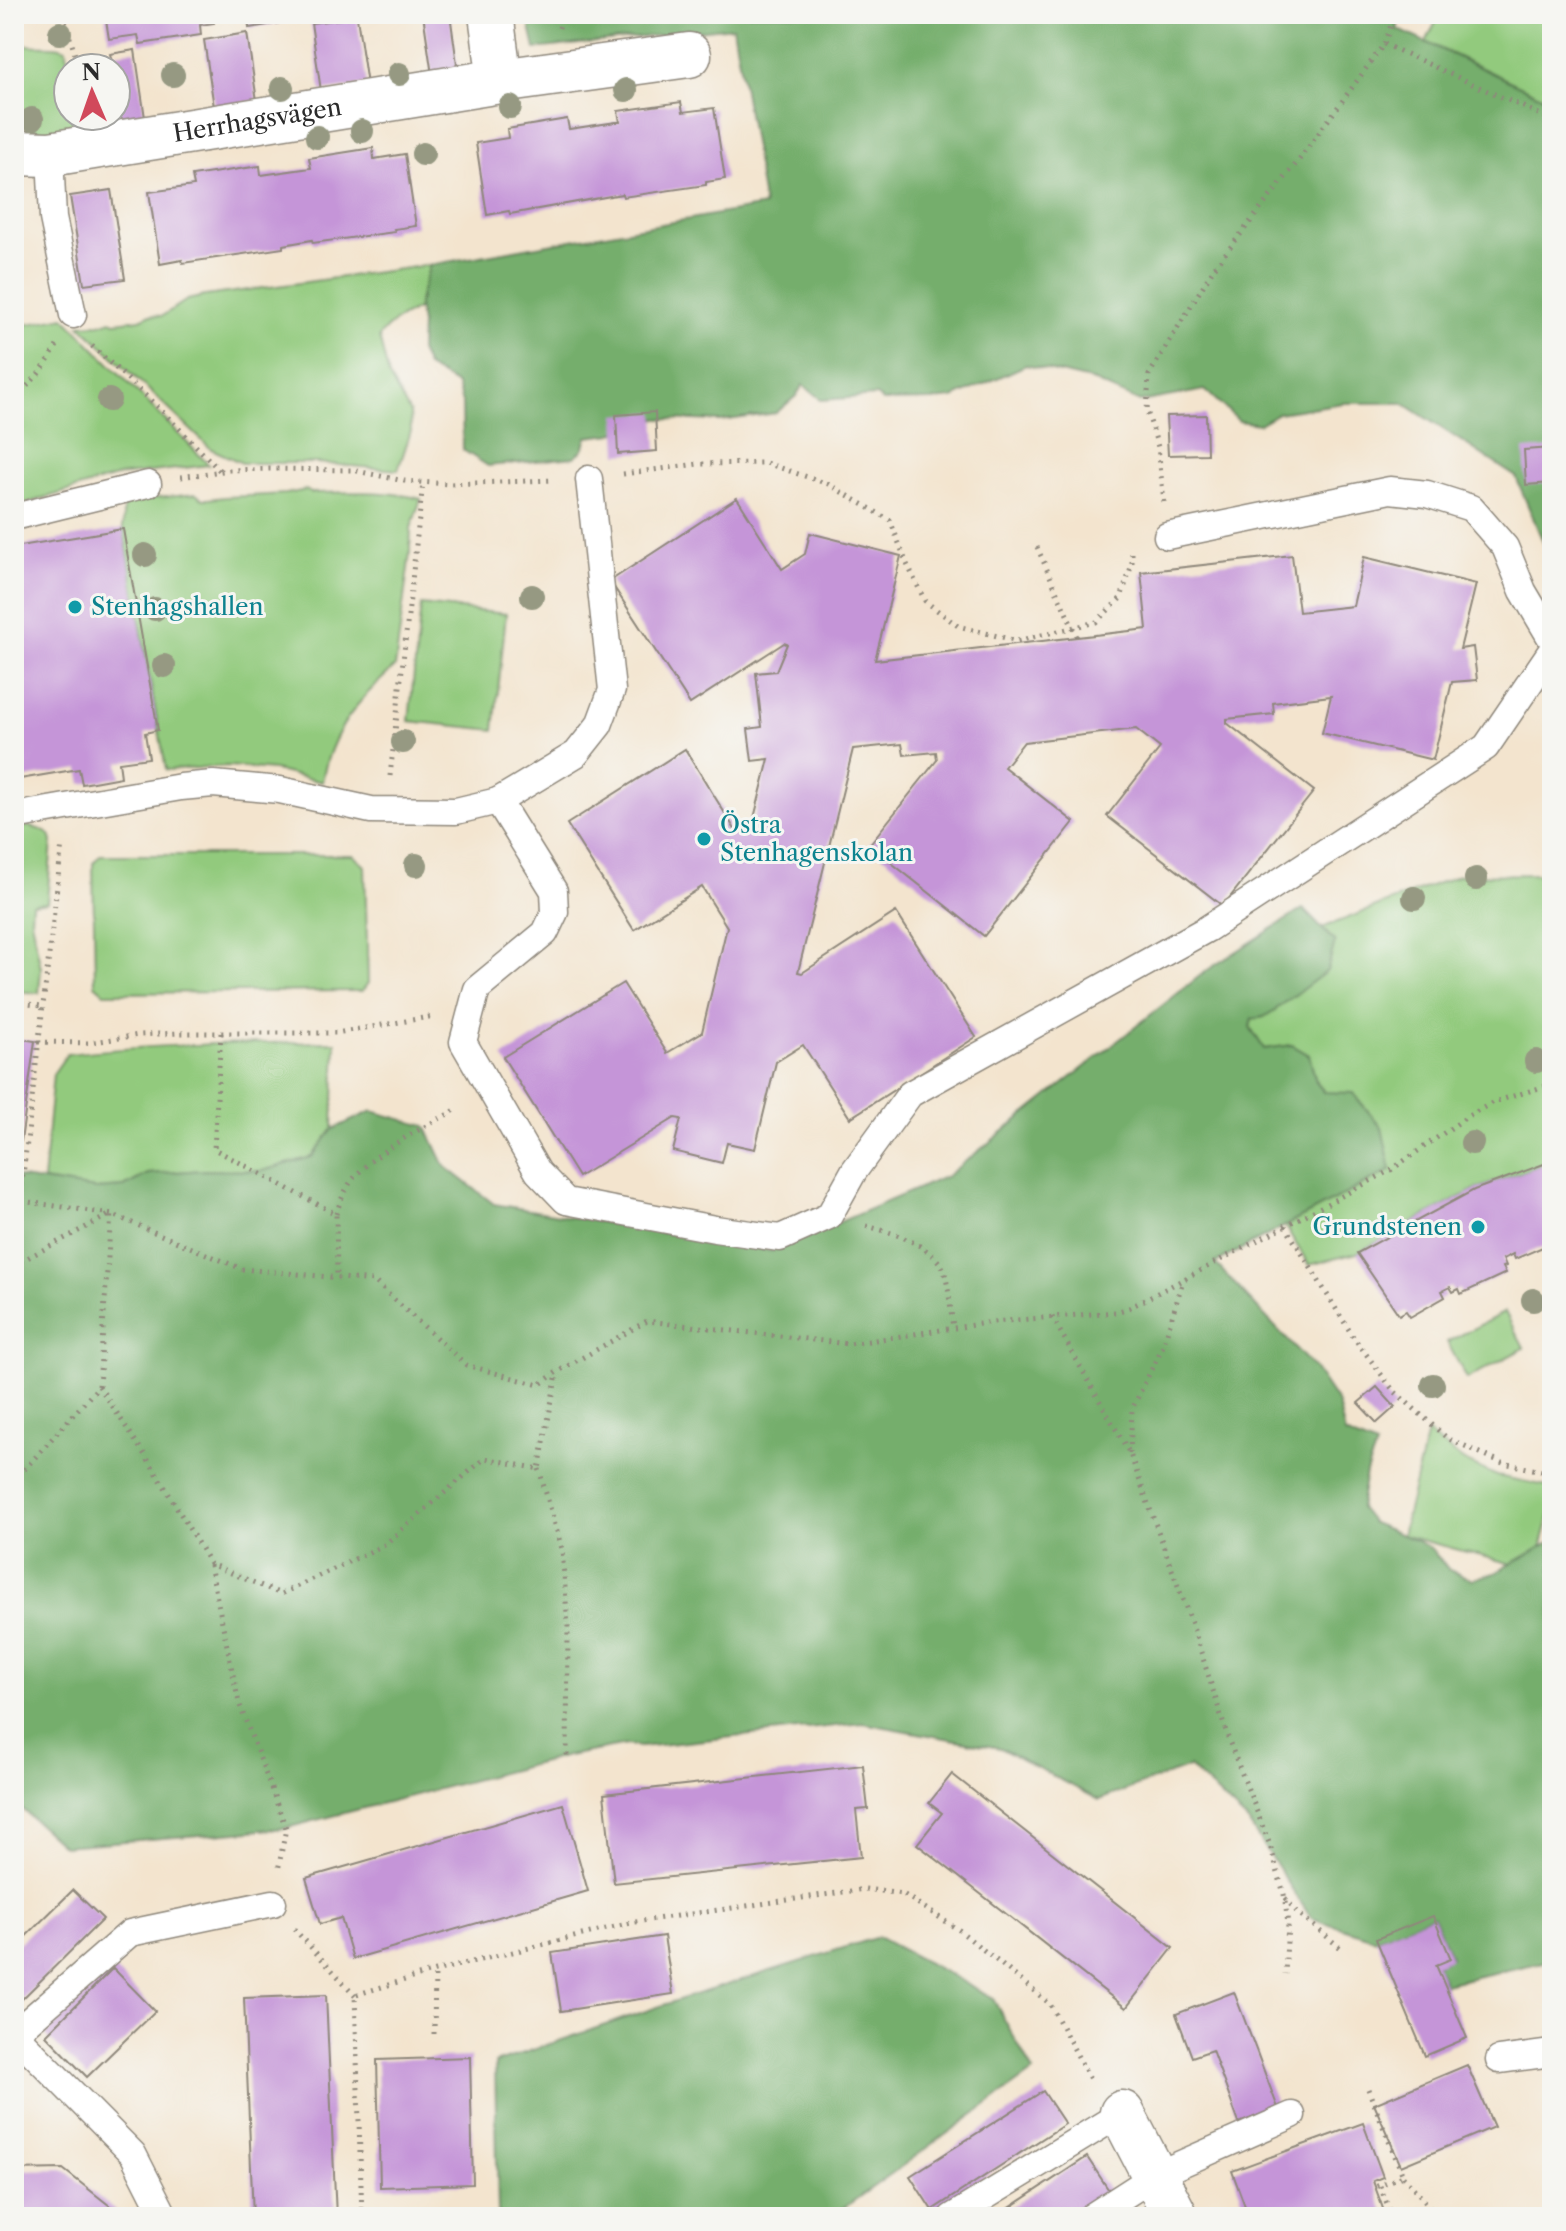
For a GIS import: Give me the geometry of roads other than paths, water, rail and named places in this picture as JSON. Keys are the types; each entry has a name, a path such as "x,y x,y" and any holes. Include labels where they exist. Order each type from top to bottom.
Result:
{"street":[{"path":"491,14 500,81"},
{"name":"Herrhagsvägen","path":"32,154 500,81 689,55"},
{"path":"1117,2117 1156,2175 1176,2217"}],"lane":[{"path":"32,154 53,218 73,315"},
{"path":"14,816 213,784 280,790 371,810 456,811 498,801 576,754 599,725 612,690 589,479"},
{"path":"14,517 148,484"},
{"path":"1167,536 1390,490 1427,494 1471,508 1505,547 1523,591 1552,640"},
{"path":"498,801 554,891 555,912 545,933 477,989 463,1042 538,1172 566,1201 780,1238 829,1216 854,1171 910,1094 1207,929 1486,747 1552,650"},
{"path":"165,2217 133,2154 14,2034 130,1933 273,1903"},
{"path":"1499,2060 1552,2053"},
{"path":"1091,2217 1156,2175 1292,2115"},
{"path":"952,2217 1117,2117"}],"place":[{"name":"Stenhagshallen","path":"75,607"},
{"name":"Östra Stenhagenskolan","path":"704,839"},
{"name":"Grundstenen","path":"1478,1227"}]}
